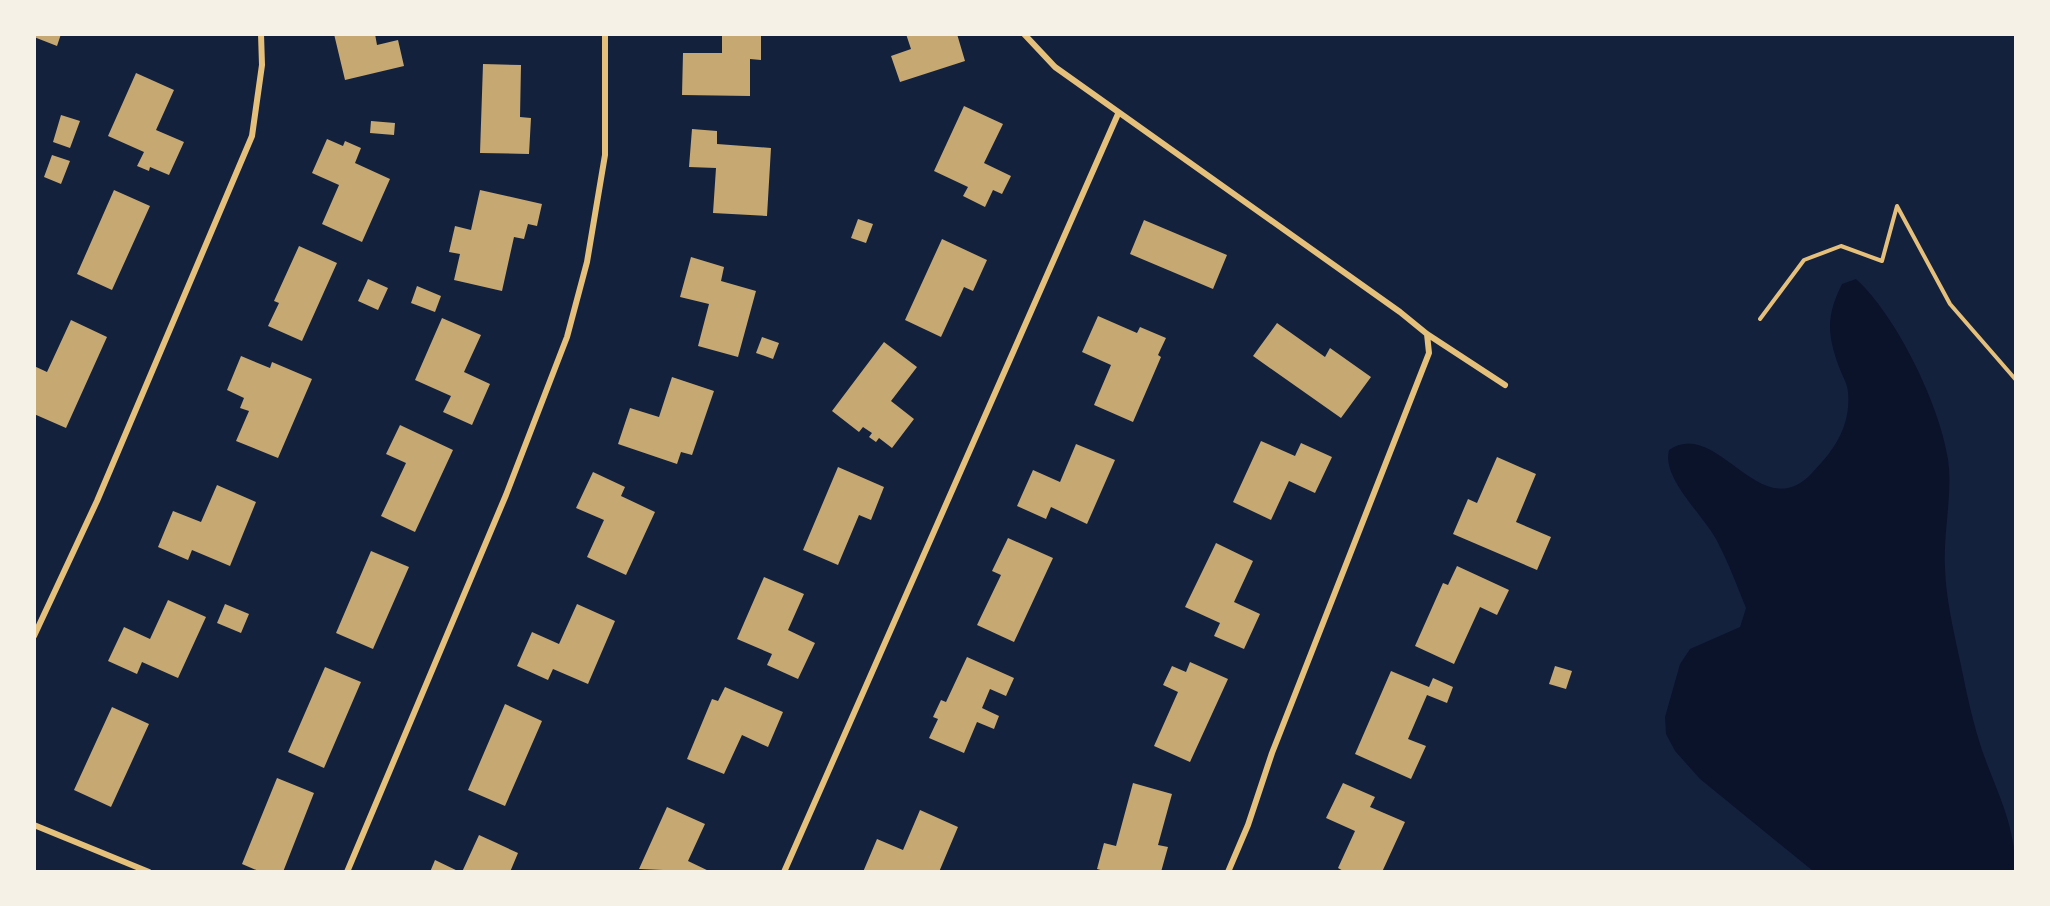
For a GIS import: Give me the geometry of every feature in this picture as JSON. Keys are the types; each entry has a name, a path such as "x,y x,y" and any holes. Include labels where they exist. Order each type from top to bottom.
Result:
{"street":[{"path":"34,636 102,490 252,136 262,65 261,34"},
{"path":"347,872 506,495 567,337 587,262 605,156 606,34"},
{"path":"1024,34 1055,67 1118,114 1400,312 1427,334 1505,385"},
{"path":"784,872 1118,114"},
{"path":"1228,872 1248,825 1272,753 1429,353 1427,334"},
{"path":"34,825 149,872"}],"path":[{"path":"1760,319 1804,260 1841,246 1882,261 1897,206 1950,304 2016,380"}],"water":[{"path":"1856,279 1871,295 1901,338 1926,388 1943,437 1949,472 1945,554 1949,608 1976,732 2009,824 2015,871 1813,871 1700,779 1675,751 1666,734 1665,717 1680,664 1690,649 1740,627 1746,608 1718,543 1686,498 1672,473 1668,461 1669,450 1687,443 1704,447 1756,481 1774,488 1792,487 1811,474 1833,448 1847,417 1848,390 1832,345 1830,325 1833,306 1842,284"}],"building":[{"path":"34,34 61,34 57,46 34,37"},
{"path":"334,34 375,34 377,45 398,40 404,66 345,80"},
{"path":"722,34 761,34 761,60 750,59 750,96 682,95 683,53 722,53"},
{"path":"906,34 957,34 965,61 900,82 891,56 911,49"},
{"path":"483,64 521,65 520,117 531,118 529,154 480,153"},
{"path":"136,73 174,90 156,130 184,142 169,175 150,167 149,171 137,166 144,152 108,136"},
{"path":"964,106 1003,124 984,163 1011,176 1002,194 993,190 985,207 963,196 968,187 934,171"},
{"path":"61,115 80,121 70,148 53,142"},
{"path":"371,121 395,123 394,135 370,133"},
{"path":"692,129 717,131 717,144 771,148 767,216 713,213 716,168 689,167"},
{"path":"327,139 343,146 345,141 361,148 355,163 390,179 362,242 322,224 339,185 312,173"},
{"path":"52,155 70,161 61,184 44,177"},
{"path":"114,190 150,206 112,290 77,274"},
{"path":"480,190 542,204 537,226 528,224 524,239 514,237 502,291 454,280 460,254 449,252 455,226 471,230"},
{"path":"858,219 873,224 866,243 851,238"},
{"path":"1144,220 1227,255 1213,289 1130,254"},
{"path":"942,239 987,260 973,291 964,287 941,337 905,320"},
{"path":"299,246 337,263 302,341 268,326 279,303 274,301"},
{"path":"691,257 724,267 721,281 756,291 738,357 698,346 709,304 680,297"},
{"path":"368,279 388,288 378,310 358,301"},
{"path":"417,286 441,296 435,312 411,303"},
{"path":"1098,316 1137,333 1140,327 1166,338 1158,355 1161,357 1133,422 1094,405 1111,365 1082,352"},
{"path":"442,318 481,335 464,372 490,384 472,425 443,412 451,396 415,380"},
{"path":"71,320 107,337 66,428 34,414 34,366 47,372"},
{"path":"1277,323 1325,357 1330,348 1371,377 1341,418 1253,356"},
{"path":"762,337 779,343 773,359 756,353"},
{"path":"884,342 917,367 891,401 914,419 892,448 879,438 876,442 869,437 872,433 863,427 859,432 832,411"},
{"path":"241,356 270,368 272,362 312,379 278,458 236,441 249,411 240,408 244,398 227,390"},
{"path":"672,377 714,391 692,455 681,452 677,464 618,444 630,408 659,417"},
{"path":"400,425 453,450 415,532 381,516 406,463 386,454"},
{"path":"1261,441 1295,456 1301,443 1332,457 1315,493 1289,481 1271,520 1233,502"},
{"path":"1076,444 1115,460 1087,524 1051,507 1046,519 1017,506 1033,470 1060,482"},
{"path":"1497,457 1536,474 1516,522 1551,537 1537,570 1453,534 1468,499 1477,503"},
{"path":"838,467 884,487 871,520 859,515 838,565 803,550"},
{"path":"593,472 625,487 621,496 655,512 626,575 587,557 604,520 576,508"},
{"path":"217,485 256,502 230,566 192,550 188,560 158,547 173,511 201,522"},
{"path":"1008,538 1053,558 1014,642 977,625 1001,575 992,571"},
{"path":"1216,543 1253,561 1234,602 1260,614 1244,649 1214,636 1220,623 1185,607"},
{"path":"371,551 409,567 373,649 336,633"},
{"path":"1457,566 1509,590 1497,615 1480,607 1454,664 1415,646 1443,583 1448,585"},
{"path":"764,577 804,594 788,630 815,643 798,679 767,665 772,654 737,639"},
{"path":"168,600 206,617 178,678 142,662 137,674 108,661 124,627 150,639"},
{"path":"225,604 249,614 241,633 217,623"},
{"path":"577,604 615,621 588,684 553,669 548,680 517,666 532,632 559,644"},
{"path":"967,657 1014,678 1006,696 990,689 982,708 999,716 994,729 977,722 964,753 929,738 938,719 933,717 941,700 946,702"},
{"path":"1190,662 1228,679 1190,762 1154,746 1178,692 1163,685 1172,666 1186,672"},
{"path":"1555,666 1572,671 1566,689 1549,684"},
{"path":"325,667 361,682 324,768 288,752"},
{"path":"1391,671 1429,687 1433,678 1453,687 1447,703 1427,695 1408,739 1426,746 1411,779 1355,754"},
{"path":"725,687 783,712 768,747 742,735 724,774 687,759 712,699 718,701"},
{"path":"505,704 542,721 505,806 468,790"},
{"path":"112,707 149,724 111,807 74,790"},
{"path":"277,778 314,793 283,872 261,872 242,864"},
{"path":"1133,783 1172,794 1158,845 1168,847 1161,872 1108,872 1097,869 1104,843 1116,846"},
{"path":"1343,783 1375,797 1370,807 1405,822 1382,872 1345,872 1338,868 1355,831 1326,818"},
{"path":"667,807 705,824 688,861 711,872 639,869"},
{"path":"920,810 958,827 939,872 863,872 877,839 903,850"},
{"path":"479,835 518,853 510,872 462,872"},
{"path":"435,860 460,872 430,872"}]}
